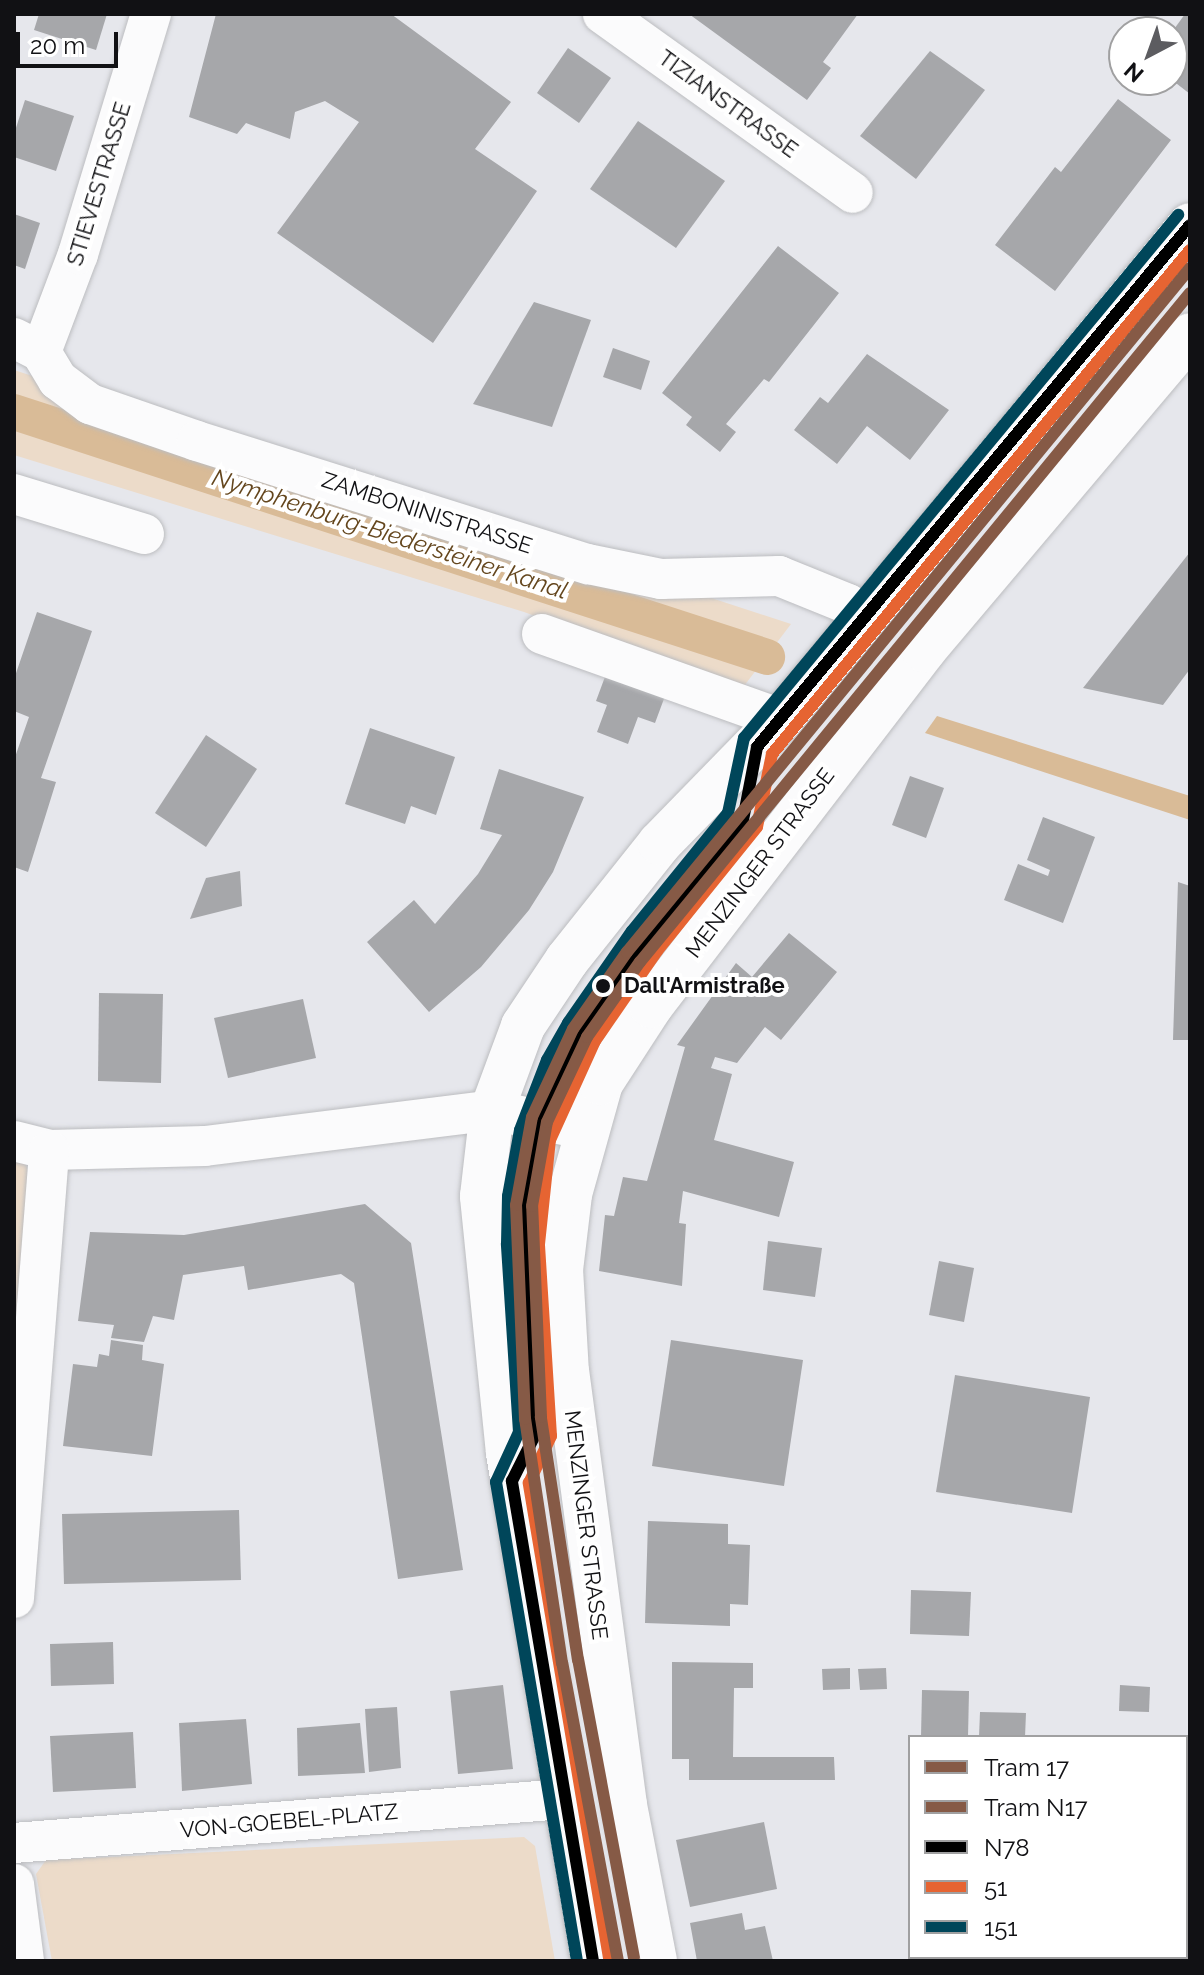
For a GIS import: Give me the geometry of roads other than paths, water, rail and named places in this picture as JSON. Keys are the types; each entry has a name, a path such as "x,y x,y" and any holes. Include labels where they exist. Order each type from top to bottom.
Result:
{"main road":[{"path":"593,1961 563,1799 508,1453 482,1196 492,1110 523,1026 567,960 660,843 781,719 1190,225"},
{"name":"MENZINGER STRASSE","path":"655,1961 625,1805 567,1373 561,1270 570,1194 601,1083 651,1006 924,650 1190,335"}],"street":[{"name":"STIEVESTRASSE","path":"28,345 78,254 151,14"},
{"name":"TIZIANSTRASSE","path":"603,14 853,193"},
{"name":"ZAMBONINISTRASSE","path":"28,345 58,380 90,404 197,441 588,564 661,579 779,576 848,604 865,617"},
{"path":"14,494 144,534"},
{"path":"542,634 781,719"},
{"path":"14,1598 32,1146 205,1146 492,1110 587,1130"},
{"name":"VON-GOEBEL-PLATZ","path":"14,1843 563,1799"},
{"path":"14,1884 24,1961"}],"waterway":[{"name":"Nymphenburg-Biedersteiner Kanal","path":"14,412 767,657"}],"tram line":[{"name":"17","path":"618,1961 562,1663 525,1419 516,1205 532,1117 573,1029 627,952 1190,268"},
{"name":"N17","path":"634,1958 578,1660 541,1417 532,1206 547,1122 587,1037 640,962 1190,293"}],"place":[{"name":"Dall'Armistraße","path":"603,986"}]}
